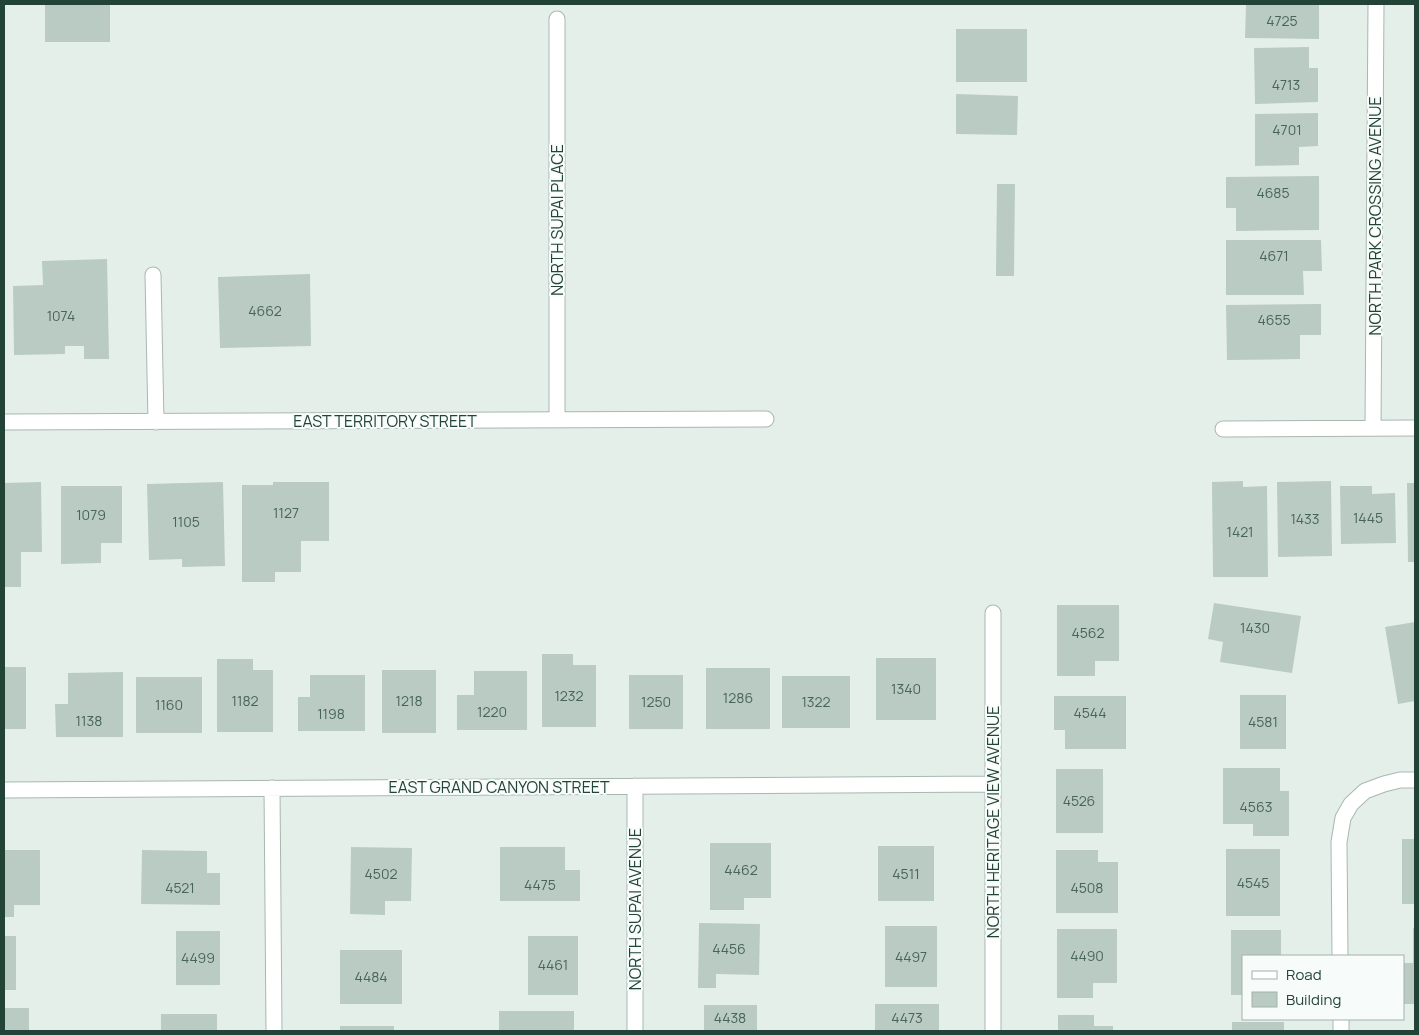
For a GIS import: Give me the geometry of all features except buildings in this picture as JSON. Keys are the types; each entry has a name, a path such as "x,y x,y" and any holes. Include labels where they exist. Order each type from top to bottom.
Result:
{"street":[{"name":"NORTH PARK CROSSING AVENUE","path":"1374,428 1376,4"},
{"name":"NORTH SUPAI PLACE","path":"557,19 557,420"},
{"path":"153,275 156,422"},
{"name":"EAST TERRITORY STREET","path":"4,422 766,419"},
{"path":"1223,428 1415,428"},
{"name":"NORTH HERITAGE VIEW AVENUE","path":"993,1031 994,613"},
{"path":"1340,955 1339,842 1343,818 1351,804 1365,792 1400,780 1415,780"},
{"name":"EAST GRAND CANYON STREET","path":"4,790 994,784"},
{"name":"NORTH SUPAI AVENUE","path":"634,786 634,1031"},
{"path":"272,788 274,1031"}]}
